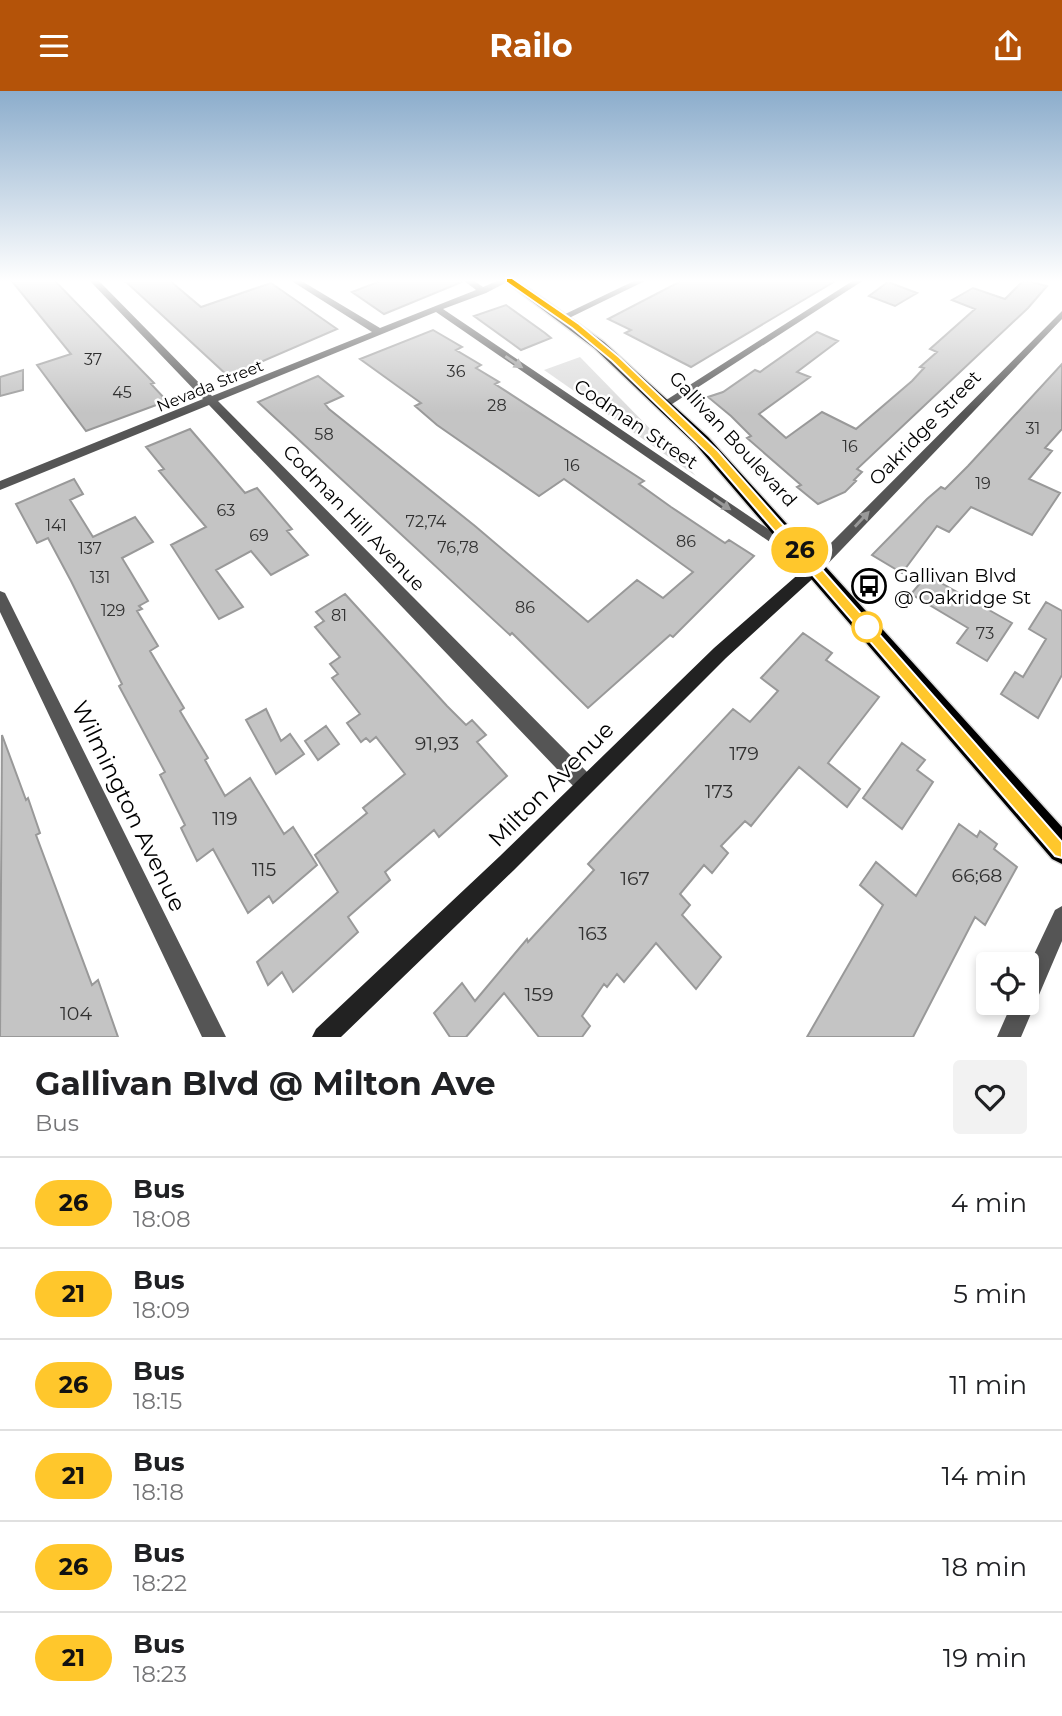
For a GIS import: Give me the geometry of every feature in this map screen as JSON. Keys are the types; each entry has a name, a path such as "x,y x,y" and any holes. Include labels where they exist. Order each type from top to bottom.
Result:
{"highway":[{"name":"Gallivan Boulevard","path":"572,324 666,404 733,474 1060,839"}],"street":[{"name":"Codman Hill Avenue","path":"136,324 585,784"},
{"path":"365,324 379,333"},
{"name":"Nevada Street","path":"0,486 401,324"},
{"name":"Codman Street","path":"460,324 815,568"},
{"path":"666,404 791,324"},
{"name":"Oakridge Street","path":"815,568 1052,324"},
{"name":"Milton Avenue","path":"324,1037 507,863 720,653 815,568"},
{"name":"Wilmington Avenue","path":"0,597 214,1037"},
{"path":"1039,968 1062,917"},
{"path":"1009,1037 1019,1015"}],"shaded area":[{"path":"580,357 696,476 544,370"}],"building":[{"path":"47,324 97,324 154,383 151,384 167,401 86,431 37,365 71,354"},
{"path":"172,324 330,324 337,329 228,376"},
{"path":"485,324 532,324 551,338 521,350"},
{"path":"619,324 763,324 691,367 625,333 631,330"},
{"path":"958,324 1011,324 857,469 862,472 845,492 818,504 797,487 801,485 747,438 751,436 708,397 723,392 755,370 760,372 817,332 838,341 797,372 810,377 759,414 786,438 822,412 856,429 912,381 924,368 920,367 937,352 930,349"},
{"path":"433,330 462,347 456,350 481,365 476,368 499,382 495,384 644,481 639,484 725,543 729,540 754,556 673,637 670,635 588,708 512,633 510,635 258,402 318,376 343,396 325,404 329,409 475,526 588,622 637,580 663,598 693,572 564,479 539,496 437,425 415,406 421,403 360,359"},
{"path":"1062,364 1062,429 1045,448 1052,451 1029,479 1060,493 1032,535 971,507 949,532 937,526 902,573 872,555 927,499 941,487 945,489 968,466"},
{"path":"23,370 23,390 0,396 0,377"},
{"path":"190,429 245,493 257,488 292,529 287,531 308,555 271,575 251,551 216,570 243,607 219,619 171,545 206,527 159,471 164,469 146,447"},
{"path":"74,479 83,494 70,500 93,537 135,517 153,542 122,558 148,601 139,606 142,609 137,611 158,646 150,651 184,708 180,711 208,758 205,760 225,796 250,778 284,834 293,827 317,865 273,903 269,896 248,913 213,849 197,861 181,828 185,825 160,775 165,772 119,686 122,684 71,581 48,538 37,543 16,504"},
{"path":"927,575 1012,623 987,661 957,643 968,628 911,594"},
{"path":"345,594 466,725 472,720 486,735 477,742 507,776 439,837 434,830 385,872 390,880 348,917 358,932 293,992 282,972 268,985 257,962 338,892 315,855 367,813 363,808 405,774 376,737 370,742 366,738 361,742 347,723 360,714 332,678 338,674 330,664 340,657 315,627 324,621 316,612"},
{"path":"1046,602 1062,611 1062,675 1038,718 1001,694 1015,672 1023,677 1046,639 1029,629"},
{"path":"803,633 832,653 826,660 879,697 828,763 860,789 847,807 799,767 751,826 745,821 721,846 728,853 712,873 704,865 680,894 690,905 682,915 721,957 696,989 656,943 624,982 617,974 607,987 604,984 582,1016 590,1026 582,1037 539,1037 504,993 466,1037 450,1037 434,1013 462,983 475,1001 527,939 528,942 594,870 588,864 733,709 750,722 778,691 761,678"},
{"path":"266,709 281,741 290,734 304,754 276,774 246,720"},
{"path":"326,726 339,744 318,760 305,741"},
{"path":"2,735 26,800 28,798 40,833 36,835 92,985 98,980 118,1037 0,1037"},
{"path":"902,743 925,760 917,770 933,782 902,829 863,798"},
{"path":"959,824 977,837 980,831 997,844 994,849 1017,867 985,925 975,917 913,1037 807,1037 883,905 860,885 876,862 916,896"}],"bus line":[{"name":"26","path":"573,324 644,383 714,454 1062,849"}],"place":[{"name":"Gallivan Blvd @ Oakridge St","path":"869,586"}]}
